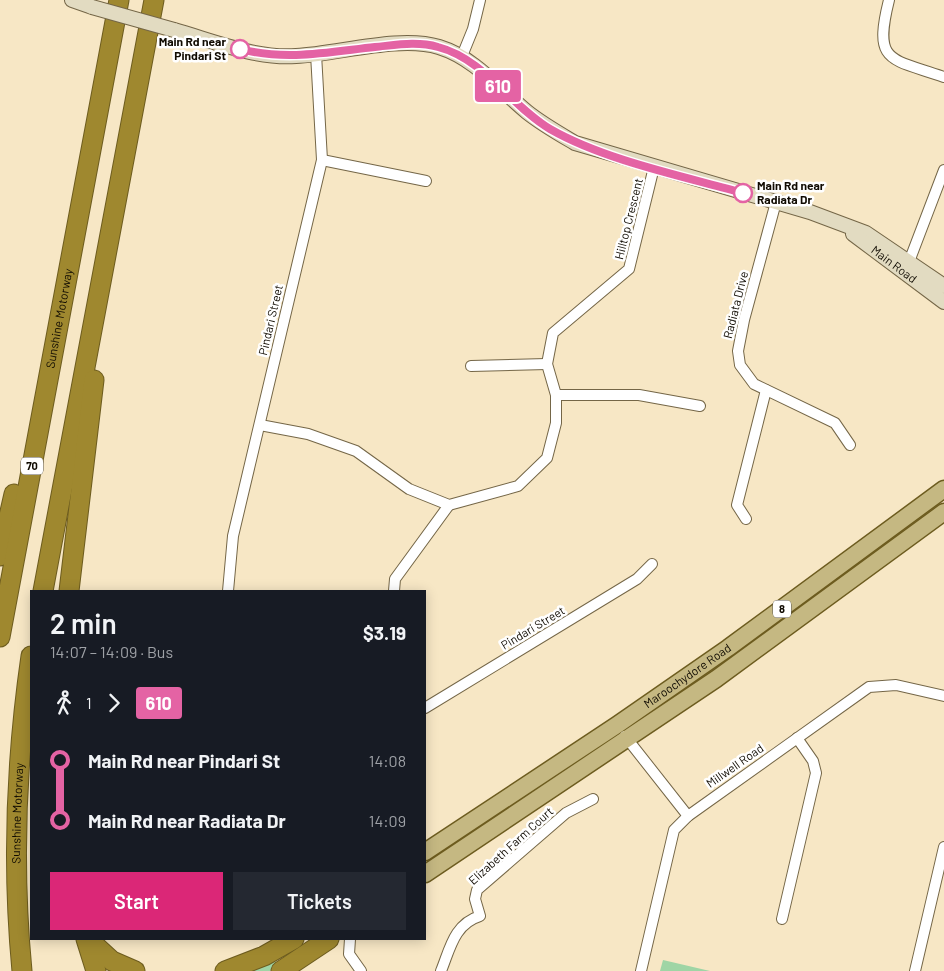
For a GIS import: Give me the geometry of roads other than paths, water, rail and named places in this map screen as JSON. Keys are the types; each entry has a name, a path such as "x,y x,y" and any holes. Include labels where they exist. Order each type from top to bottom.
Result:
{"highway":[{"name":"Sunshine Motorway","path":"0,637 119,0"},
{"path":"43,590 154,0"},
{"path":"0,556 50,319 63,295"},
{"path":"69,590 97,356 92,329"},
{"name":"Sunshine Motorway","path":"22,971 16,877 18,791 30,666"},
{"path":"87,940 96,971"},
{"path":"88,940 112,961 135,971"},
{"path":"225,971 264,956 292,940"},
{"path":"281,971 328,940"}],"main road":[{"name":"Main Road","path":"72,0 174,30 275,56 316,54 404,44 439,47 462,56 548,127 575,143 776,202 866,233 907,267 944,302"},
{"name":"Main Road","path":"907,267 944,286"},
{"name":"Maroochydore Road","path":"426,851 617,725 742,638 944,489"},
{"name":"Maroochydore Road","path":"426,873 747,657 944,512"}],"street":[{"path":"462,56 473,28 480,0"},
{"path":"889,0 882,37 884,48 897,60 944,77"},
{"name":"Pindari Street","path":"228,590 233,536 322,160 316,54"},
{"path":"322,160 426,181"},
{"name":"Hilltop Crescent","path":"449,505 518,486 547,458 556,423 556,396 547,364 553,333 629,269 654,167"},
{"path":"907,267 944,170"},
{"name":"Radiata Drive","path":"776,202 738,351 740,365 754,384 835,423 850,445"},
{"path":"470,366 547,364"},
{"path":"746,519 737,505 766,390"},
{"path":"556,396 639,395 700,406"},
{"path":"260,425 308,434 356,451 408,489 449,505 395,579 394,590"},
{"name":"Pindari Street","path":"426,707 637,579 652,564"},
{"name":"Millwell Road","path":"641,971 674,830 688,816 869,687 896,684 944,696"},
{"path":"617,725 688,816"},
{"path":"782,919 816,773 813,761 797,738"},
{"name":"Elizabeth Farm Court","path":"441,971 458,930 470,920 480,916 474,899 477,890 566,813 592,799"},
{"path":"915,971 944,847"},
{"path":"350,940 349,954 361,971"}],"place":[{"name":"Main Rd near Pindari St","path":"240,49"},
{"name":"Main Rd near Radiata Dr","path":"743,193"}]}
